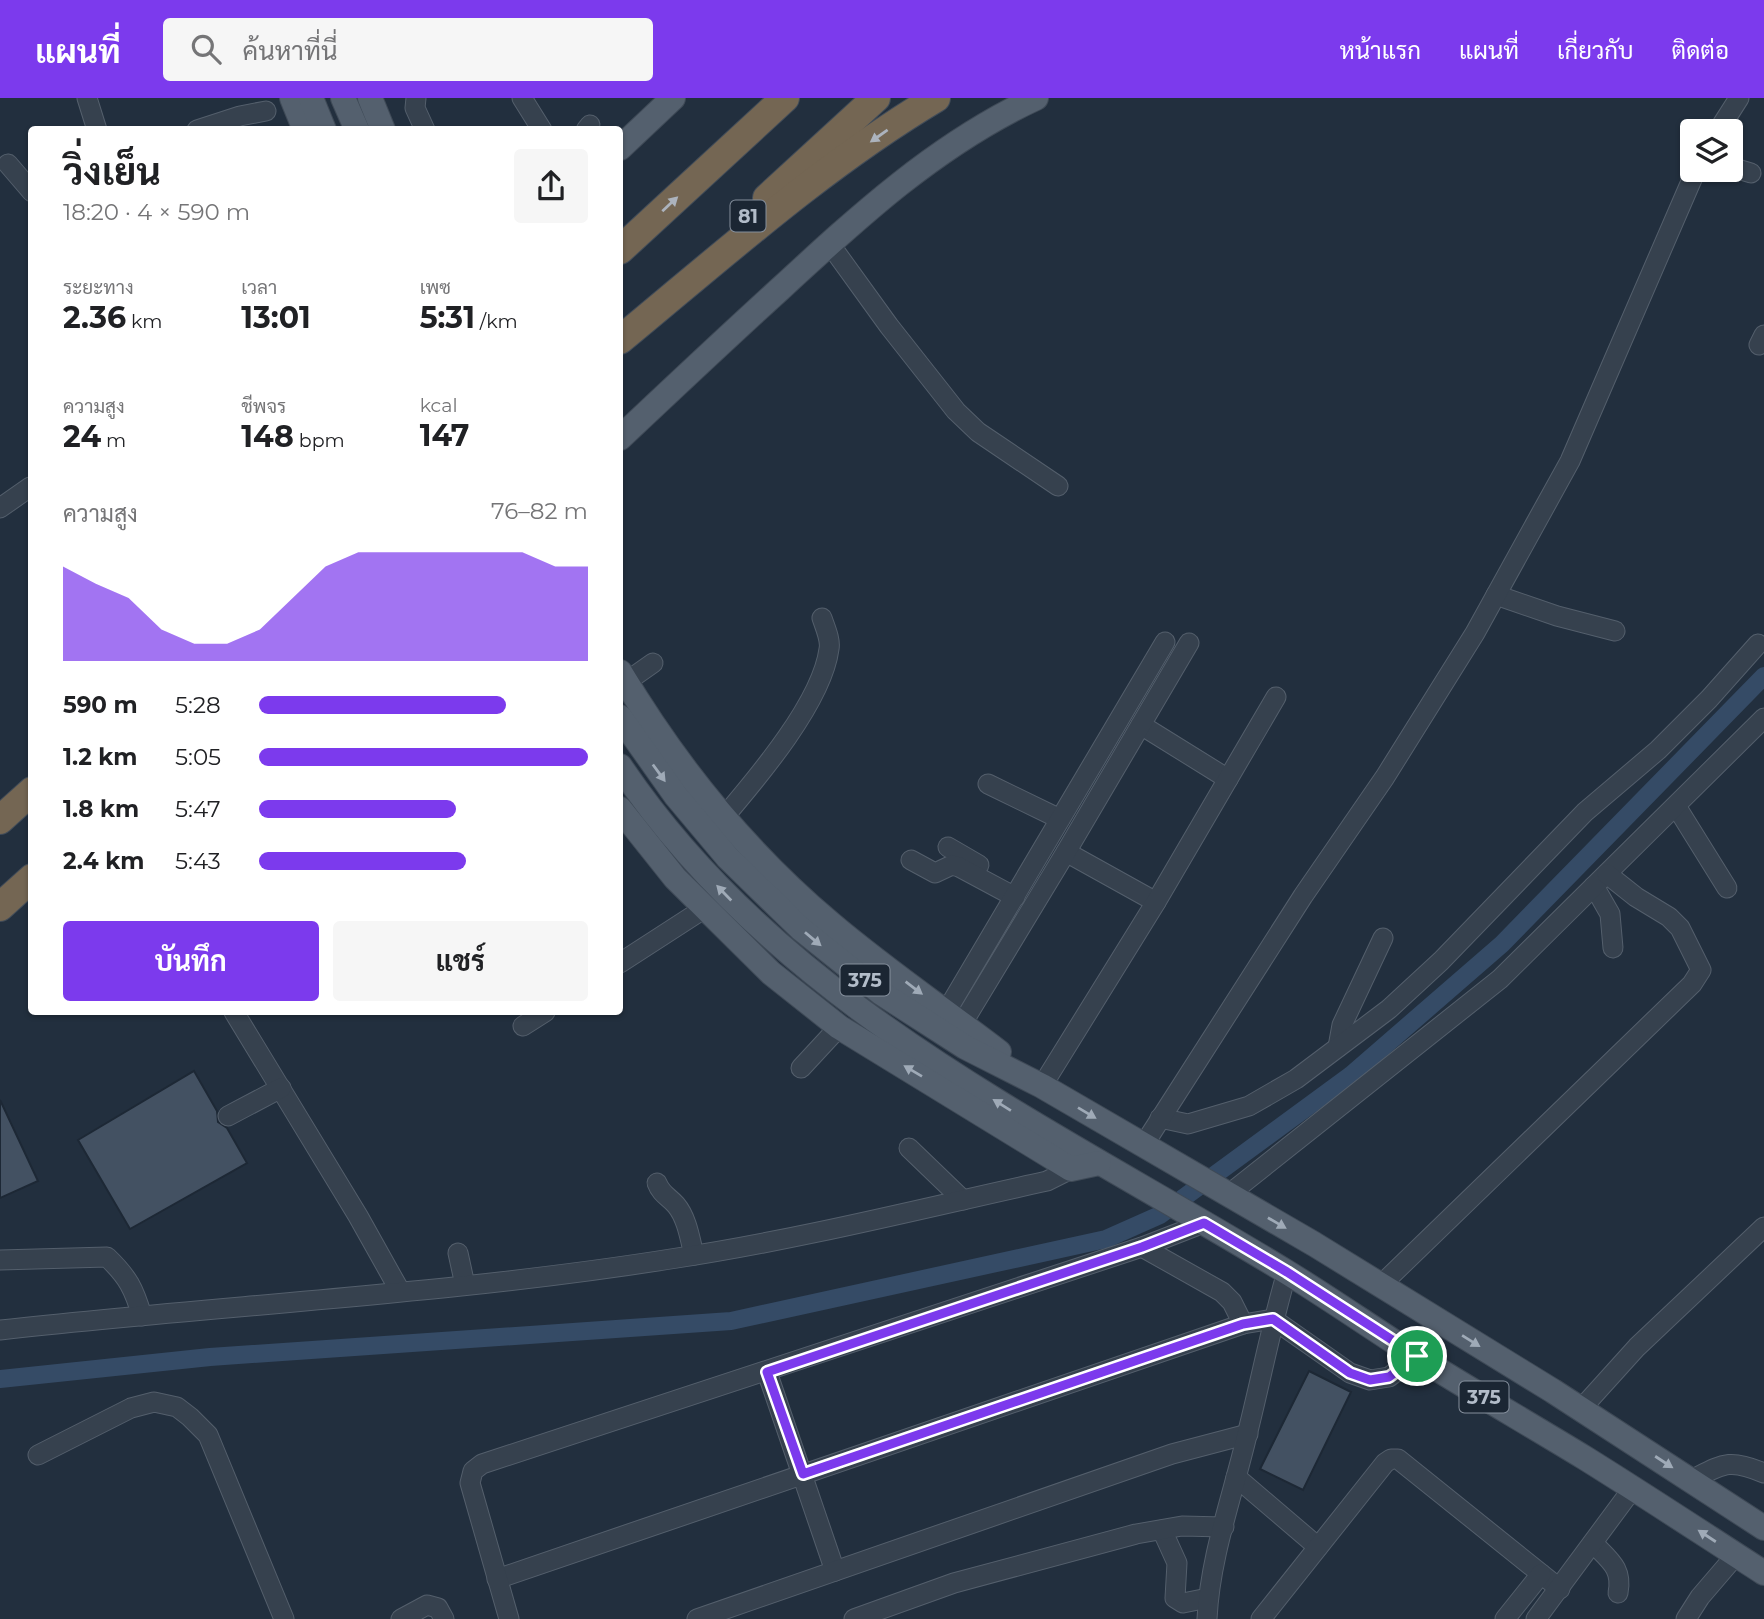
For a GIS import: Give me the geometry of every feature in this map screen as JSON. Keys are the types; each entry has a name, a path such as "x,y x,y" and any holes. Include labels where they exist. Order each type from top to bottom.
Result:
{"highway":[{"path":"623,247 785,98"},
{"name":"81","path":"623,330 876,98"},
{"path":"623,339 795,197 846,158 936,98"},
{"path":"0,820 28,795"},
{"path":"0,907 28,882"}],"main road":[{"path":"343,98 355,126"},
{"path":"370,98 381,126"},
{"path":"623,145 673,98"},
{"path":"623,435 829,243 888,192 930,160 996,118 1036,98"},
{"path":"298,99 303,126"},
{"path":"298,99 321,126"},
{"path":"623,677 676,757 724,817 954,1018 1042,1086"},
{"name":"375","path":"623,721 676,796 765,896 801,929 881,993 937,1031 1042,1086 1381,1285 1581,1409 1764,1528"},
{"name":"375","path":"623,770 652,812 691,858 752,922 859,1011 997,1102 1287,1272 1764,1573"},
{"path":"623,813 675,878 705,908 771,973 839,1027 1071,1169 1099,1163"},
{"path":"1581,1409 1598,1466"}],"street":[{"path":"87,98 96,126"},
{"path":"416,98 415,108 423,126"},
{"path":"522,98 540,126"},
{"path":"1726,119 1739,98"},
{"path":"209,126 266,111 298,99"},
{"path":"245,126 266,111"},
{"path":"8,164 28,187"},
{"path":"1743,171 1751,173"},
{"path":"1143,1146 1303,896 1385,777 1475,633 1570,461 1691,182"},
{"path":"829,243 889,326 956,411 978,432 1058,486"},
{"path":"1,517 28,489"},
{"path":"1496,595 1557,616 1615,631"},
{"path":"724,817 762,773 798,720 821,678 830,648 822,618"},
{"path":"954,1018 1017,893 1165,642"},
{"path":"954,1018 1066,852 1189,643"},
{"path":"1160,1118 1188,1124 1250,1106 1296,1079 1338,1048 1416,984 1585,813 1658,750 1759,643"},
{"path":"623,677 653,663"},
{"path":"1042,1086 1156,902 1276,697"},
{"path":"1223,1192 1500,979 1764,718"},
{"path":"1141,725 1228,779"},
{"path":"988,784 1060,819"},
{"path":"1675,806 1727,888"},
{"path":"948,847 1017,893"},
{"path":"1066,852 1156,902"},
{"path":"911,860 935,873 952,865 959,867 1017,893"},
{"path":"1600,880 1609,914 1613,948"},
{"path":"1381,1285 1692,984 1701,970 1680,928 1668,917 1636,897 1600,880"},
{"path":"623,961 705,908"},
{"path":"1338,1048 1342,1025 1383,938"},
{"path":"236,1015 358,1216 400,1291"},
{"path":"523,1026 540,1015"},
{"path":"801,1068 839,1027"},
{"path":"228,1116 281,1088"},
{"path":"909,1148 963,1200"},
{"path":"0,1330 465,1285 694,1255 843,1227 1047,1181 1071,1169"},
{"path":"657,1183 684,1217 694,1255"},
{"path":"509,1619 470,1483 472,1471 482,1464 1142,1247 1195,1218"},
{"path":"1581,1409 1637,1347 1764,1227"},
{"path":"1142,1247 1222,1292 1232,1301 1243,1324"},
{"path":"458,1253 465,1285"},
{"path":"0,1260 107,1257 125,1274 134,1289 142,1316"},
{"path":"1207,1619 1208,1598 1224,1527 1273,1319 1287,1272"},
{"path":"498,1579 1243,1324 1273,1319 1350,1373 1370,1380 1389,1377 1417,1356"},
{"path":"767,1372 835,1571"},
{"path":"38,1455 131,1408 154,1402 177,1407 208,1435 284,1619"},
{"path":"697,1619 1172,1454 1248,1434"},
{"path":"1261,1619 1385,1463 1391,1459 1398,1459 1560,1589"},
{"path":"1690,1480 1721,1465 1741,1463 1764,1473"},
{"path":"1236,1477 1318,1547"},
{"path":"1536,1619 1633,1489"},
{"path":"854,1619 954,1583 1136,1534 1182,1527 1224,1527"},
{"path":"1162,1530 1177,1563 1175,1598 1183,1603 1208,1598"},
{"path":"1593,1543 1615,1566 1621,1579 1618,1593"},
{"path":"1685,1619 1736,1555"},
{"path":"1505,1619 1541,1574"},
{"path":"401,1619 427,1605 438,1608 444,1619"}],"building":[{"path":"194,1071 217,1111 218,1122 227,1128 247,1163 130,1229 78,1140"},
{"path":"0,1100 38,1181 0,1198"},
{"path":"1309,1371 1351,1392 1303,1490 1260,1469"}],"waterway":[{"path":"0,1379 210,1357 731,1321 1106,1239 1160,1215 1351,1075 1502,944 1764,676"}],"route":[{"path":"1204,1223 1287,1272 1417,1356 1389,1377 1370,1380 1350,1373 1273,1319 1243,1324 803,1474 767,1372 1142,1247 1204,1223"}]}
